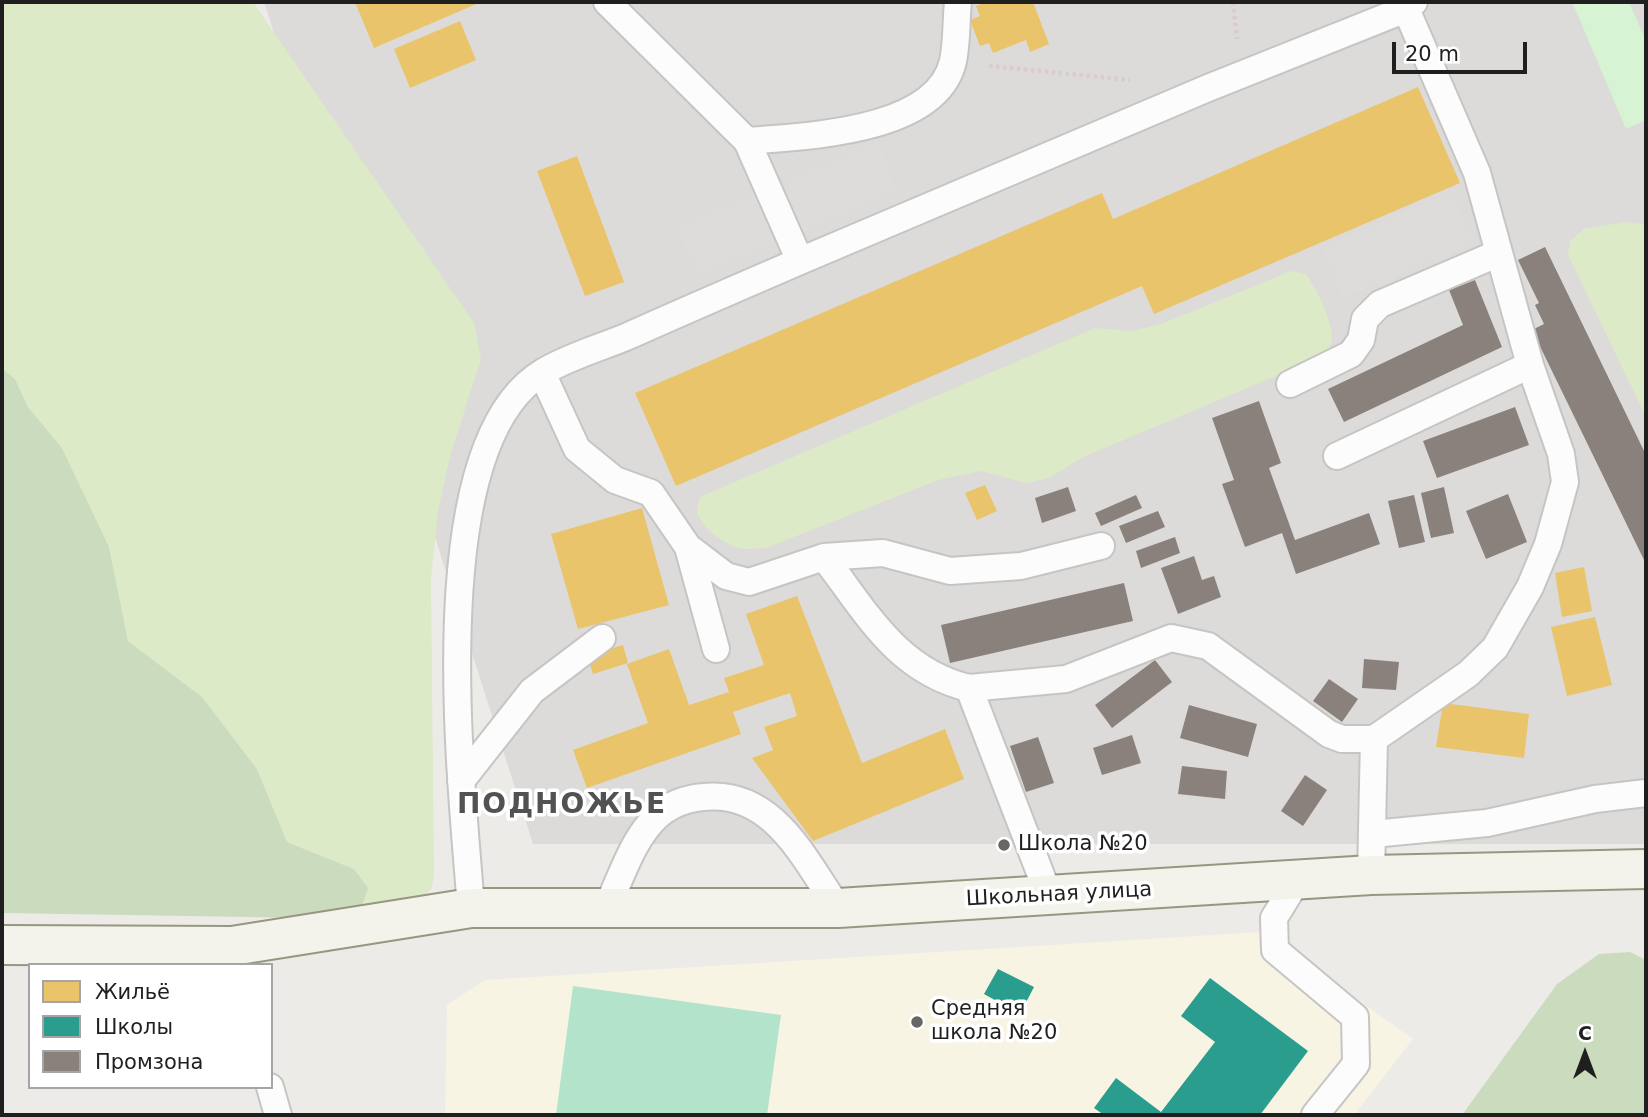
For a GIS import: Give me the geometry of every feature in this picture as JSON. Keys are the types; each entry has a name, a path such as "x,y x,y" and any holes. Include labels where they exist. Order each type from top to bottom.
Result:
{"main road":[{"name":"Школьная улица","path":"2,945 235,955 471,908 838,908 1371,875 1646,869"}],"lane":[{"path":"607,2 747,141 800,261"},
{"path":"747,141 851,131 884,122 938,90 953,63 958,2"},
{"path":"471,908 461,780 460,578 466,517 481,458 501,415 542,373 1221,82 1410,5 1477,173 1530,365 1561,454 1565,482 1548,544 1530,587 1496,648 1468,674 1374,739 1342,739 1329,734 1208,646 1171,638 1066,679 969,688 947,683 909,660 891,644 824,557"},
{"path":"1290,384 1352,354 1361,340 1365,319 1380,304 1499,253"},
{"path":"1337,456 1530,365"},
{"path":"542,373 577,449 615,480 651,493 688,547 726,576 749,582 824,557 883,553 950,571 1021,566 1101,546"},
{"path":"688,547 716,649"},
{"path":"461,780 532,691 602,638"},
{"path":"969,688 1049,896"},
{"path":"1371,875 1374,739"},
{"path":"1373,834 1487,824 1595,799 1646,793"},
{"path":"607,907 646,827 663,810 687,799 726,794 750,802 784,829 838,908"},
{"path":"1298,879 1274,918 1275,950 1355,1017 1356,1064 1315,1115"},
{"path":"272,1089 278,1115"}],"path":[{"path":"953,63 1141,81"}],"shaded area":[{"path":"264,2 1646,2 1646,844 533,844"},
{"path":"878,142 898,192 697,276 676,227"},
{"path":"1451,192 1473,242 1343,298 1322,249"},
{"name":"Средняя школа №20","path":"1262,932 1413,1039 1354,1115 445,1115 447,1005 485,980"}],"green space":[{"path":"2,2 253,2 474,323 481,359 450,456 438,511 431,578 434,875 432,887 424,898 362,906 354,869 287,842 257,769 202,697 128,641 109,547 62,448 28,407 15,379 2,368"},
{"path":"1629,2 1646,41 1646,120 1626,129 1573,4"},
{"path":"1626,222 1646,225 1646,417 1568,255 1570,241 1584,229"},
{"path":"1291,271 1306,274 1321,300 1332,341 1326,351 1316,359 1081,458 1049,478 1027,483 981,471 938,480 766,548 741,549 731,545 706,528 701,520 698,504 702,496 1095,328 1130,331 1159,325"},
{"path":"2,368 15,379 28,407 62,448 109,547 128,641 202,697 257,769 287,842 354,869 368,888 362,906 311,918 2,913"},
{"path":"1630,952 1646,960 1646,1115 1462,1115 1557,984 1599,954"},
{"path":"573,986 781,1015 767,1115 556,1115"}],"building: Жильё":[{"path":"355,2 481,2 374,48"},
{"path":"986,2 1033,2 1049,44 1030,52 1026,40 993,53 989,43 980,46 970,20 980,16 976,6"},
{"path":"460,21 476,60 410,88 394,49"},
{"path":"1418,87 1460,183 1154,314 1142,286 676,486 635,393 1102,193 1113,219"},
{"path":"577,156 624,282 585,296 537,171"},
{"path":"985,485 997,511 977,520 965,493"},
{"path":"642,508 669,605 578,629 551,534"},
{"path":"1584,567 1592,611 1562,617 1555,573"},
{"path":"797,596 862,763 945,729 964,779 813,841 752,758 773,750 764,727 797,716 790,693 733,712 741,734 587,788 573,750 648,723 627,664 669,649 689,705 729,692 724,678 764,665 746,614"},
{"path":"1595,617 1612,685 1567,696 1551,627"},
{"path":"623,645 628,663 593,674 587,656"},
{"path":"1443,703 1529,714 1524,758 1436,747"}],"building: Школы":[{"path":"998,969 1034,987 1020,1014 984,994"},
{"path":"1210,978 1308,1051 1260,1115 1104,1115 1094,1108 1116,1078 1161,1112 1215,1042 1181,1016"}],"building: Промзона":[{"path":"1545,247 1646,455 1646,564 1532,330 1544,324 1535,305 1539,303 1518,260"},
{"path":"1475,280 1502,347 1344,422 1328,389 1463,325 1449,290"},
{"path":"1259,401 1281,463 1269,468 1295,540 1369,513 1380,544 1296,574 1282,533 1245,547 1222,484 1234,480 1212,418"},
{"path":"1515,407 1529,445 1437,478 1423,441"},
{"path":"1068,487 1076,511 1042,523 1035,498"},
{"path":"1444,487 1454,533 1431,538 1421,493"},
{"path":"1508,494 1527,542 1486,559 1466,511"},
{"path":"1136,495 1142,508 1101,526 1095,513"},
{"path":"1414,495 1425,542 1399,548 1388,501"},
{"path":"1158,511 1165,527 1126,543 1119,526"},
{"path":"1175,537 1180,553 1141,568 1136,551"},
{"path":"1194,556 1202,580 1214,576 1221,597 1178,614 1161,568"},
{"path":"1124,583 1133,621 950,663 941,625"},
{"path":"1364,659 1399,662 1396,690 1362,688"},
{"path":"1155,660 1172,682 1112,728 1095,705"},
{"path":"1329,679 1358,699 1342,722 1313,701"},
{"path":"1189,705 1257,724 1248,757 1180,738"},
{"path":"1132,735 1141,763 1102,775 1093,748"},
{"path":"1038,737 1054,783 1026,792 1010,746"},
{"path":"1182,766 1227,771 1225,799 1178,794"},
{"path":"1305,775 1327,790 1303,826 1281,811"}],"place":[{"name":"Школа №20","path":"1004,845"},
{"name":"Средняя школа №20","path":"917,1022"}],"district":[{"name":"ПОДНОЖЬЕ","path":"562,806"}]}
